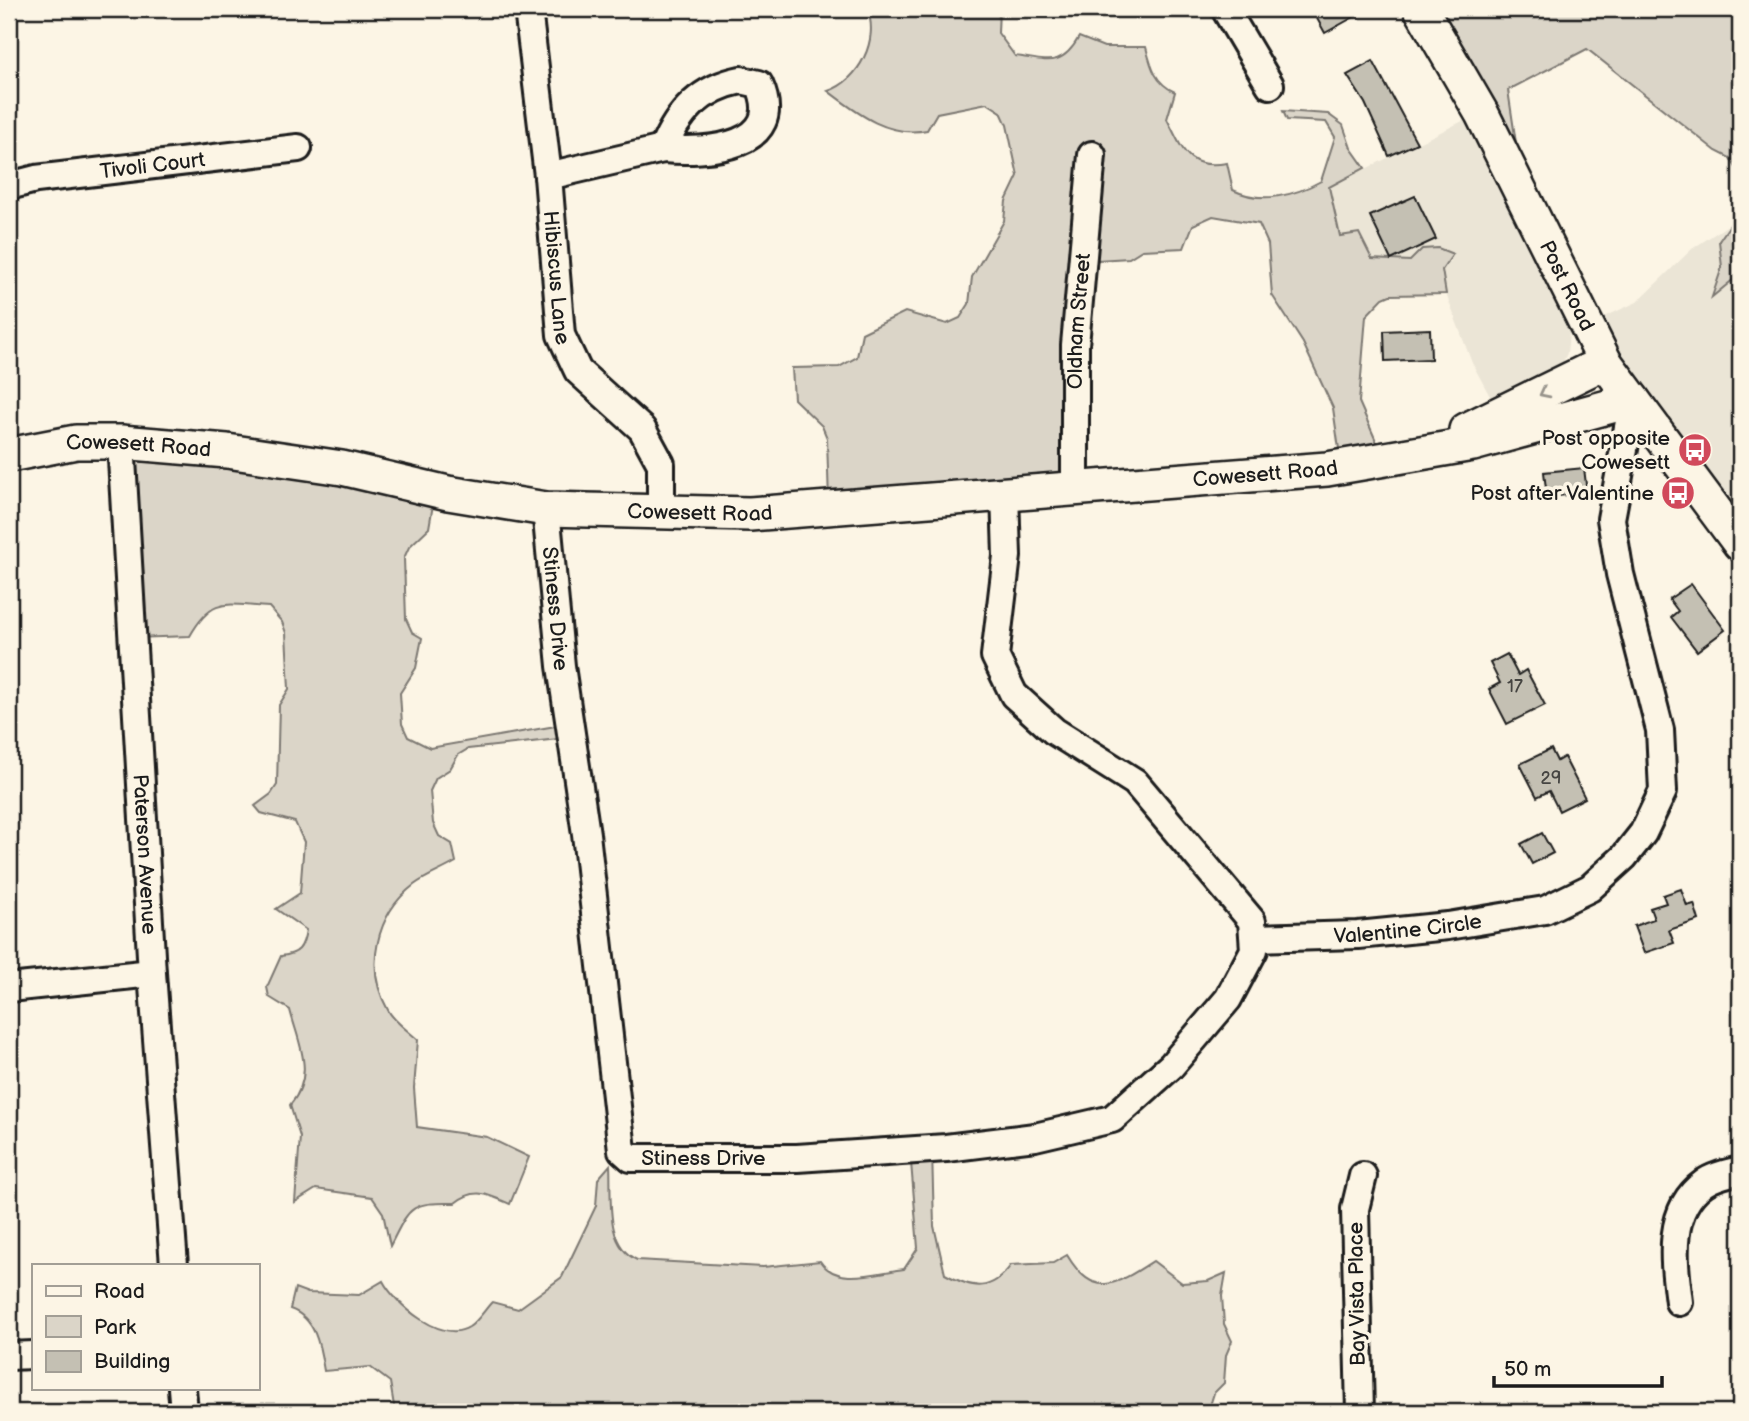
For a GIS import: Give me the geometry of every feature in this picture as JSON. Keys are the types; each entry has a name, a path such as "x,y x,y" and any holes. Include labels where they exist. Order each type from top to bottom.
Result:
{"main road":[{"name":"Post Road","path":"1421,9 1482,114 1605,362 1740,544"},
{"name":"Cowesett Road","path":"1396,458 1501,415 1605,362"},
{"name":"Cowesett Road","path":"9,455 76,442 121,443 227,452 342,468 448,494 546,509 750,513 1326,468 1473,444 1633,400"}],"street":[{"name":"Hibiscus Lane","path":"528,9 548,176 561,335 578,371 642,429 661,464 661,511"},
{"path":"1225,9 1270,85"},
{"name":"Tivoli Court","path":"9,186 36,179 298,148"},
{"path":"548,176 663,149"},
{"name":"Oldham Street","path":"1075,488 1075,345 1091,155"},
{"name":"Valentine Circle","path":"1254,938 1371,934 1545,910 1590,888 1624,857 1643,833 1662,791 1660,730 1620,574 1611,519 1633,400"},
{"name":"Paterson Avenue","path":"121,443 152,973 174,1264"},
{"path":"1005,493 1007,556 995,656 1014,695 1054,731 1135,782 1238,902 1252,921 1254,938"},
{"name":"Stiness Drive","path":"546,509 561,666 586,834 622,1150 631,1158 797,1158 946,1148 1035,1137 1112,1119 1171,1066 1228,999 1254,950 1254,938"},
{"path":"9,988 152,973"},
{"path":"1679,1302 1673,1253 1679,1219 1689,1197 1705,1181 1740,1170"},
{"name":"Bay Vista Place","path":"1360,1412 1355,1209 1363,1176"},
{"path":"9,1356 32,1354"},
{"path":"183,1390 184,1412"}],"shaded area":[{"path":"1479,113 1572,306 1567,353 1555,380 1499,413 1472,363 1446,294 1442,270 1451,261 1438,248 1422,249 1410,261 1372,259 1340,236 1329,187"},
{"path":"1728,225 1719,241 1722,267 1712,295 1740,274 1740,543 1587,325 1637,302 1692,249"}],"green space":[{"path":"867,9 999,9 998,33 1015,56 1036,59 1059,58 1066,54 1079,37 1104,47 1146,47 1158,79 1175,92 1167,119 1182,148 1195,160 1203,163 1227,163 1233,190 1255,197 1289,194 1321,181 1335,137 1326,122 1287,120 1283,111 1328,114 1343,125 1351,148 1365,168 1329,187 1340,236 1359,233 1372,259 1410,261 1422,249 1438,248 1453,254 1442,270 1446,294 1390,295 1383,298 1366,316 1359,402 1380,450 1341,463 1333,408 1303,343 1272,295 1268,244 1259,224 1213,216 1193,225 1184,248 1142,250 1129,258 1082,261 1071,481 829,503 827,438 822,426 794,399 792,368 839,367 857,357 862,333 905,312 947,324 960,318 969,304 972,277 1004,221 1006,201 1018,176 1007,125 1001,112 987,103 937,113 927,130 913,132 874,122 828,91 849,78 864,58 871,33"},
{"path":"1420,9 1740,9 1740,174 1730,158 1716,151 1587,49 1508,90 1524,196"},
{"path":"1740,210 1740,274 1712,297 1722,267 1719,241"},
{"path":"129,440 435,493 429,528 409,547 404,558 406,619 412,632 422,638 416,668 400,693 402,724 408,737 430,748 567,724 567,738 468,749 458,755 450,769 436,778 430,791 433,823 439,836 452,844 456,862 414,885 401,897 383,926 378,943 377,977 381,994 391,1014 418,1040 414,1088 417,1127 487,1137 529,1157 510,1204 488,1195 475,1194 455,1203 419,1206 407,1215 390,1246 383,1213 372,1197 316,1189 295,1202 300,1137 290,1105 302,1082 303,1059 290,1010 269,997 267,987 281,956 296,952 302,946 305,936 306,930 276,909 300,893 304,842 295,822 261,813 255,806 271,794 277,785 279,705 289,689 286,633 282,622 269,607 232,604 214,608 206,614 190,636 133,638"},
{"path":"910,1150 932,1150 934,1226 945,1274 964,1283 981,1286 989,1284 1004,1274 1011,1265 1053,1263 1067,1255 1077,1269 1096,1283 1117,1282 1153,1261 1182,1283 1208,1281 1226,1273 1222,1296 1224,1324 1232,1341 1226,1355 1224,1383 1214,1393 1208,1412 395,1412 390,1382 370,1367 324,1371 311,1326 299,1313 290,1309 295,1288 308,1293 359,1295 383,1281 408,1310 433,1326 446,1330 458,1331 469,1327 492,1302 518,1309 562,1277 596,1206 598,1179 610,1165 614,1232 626,1253 637,1260 763,1267 820,1261 836,1274 847,1276 904,1269 918,1248"}],"building":[{"path":"1326,9 1368,9 1325,33 1315,15"},
{"path":"1373,61 1417,143 1389,156 1365,103 1347,75"},
{"path":"1415,196 1436,239 1391,260 1370,216"},
{"path":"1430,329 1431,359 1385,361 1384,331"},
{"path":"1584,468 1587,493 1547,497 1544,472"},
{"path":"1691,584 1725,630 1697,651 1671,617 1678,611 1669,599"},
{"path":"1507,654 1518,675 1526,670 1545,705 1507,724 1489,689 1500,683 1490,663"},
{"path":"1551,749 1557,761 1564,757 1585,798 1559,811 1549,791 1537,797 1520,764"},
{"path":"1542,833 1553,853 1532,864 1521,844"},
{"path":"1681,889 1687,906 1694,904 1699,920 1669,930 1674,943 1644,953 1634,926 1654,919 1650,908 1666,903 1663,895"}],"place":[{"name":"Post opposite Cowesett","path":"1695,450"},
{"name":"Post after Valentine","path":"1678,493"}]}
